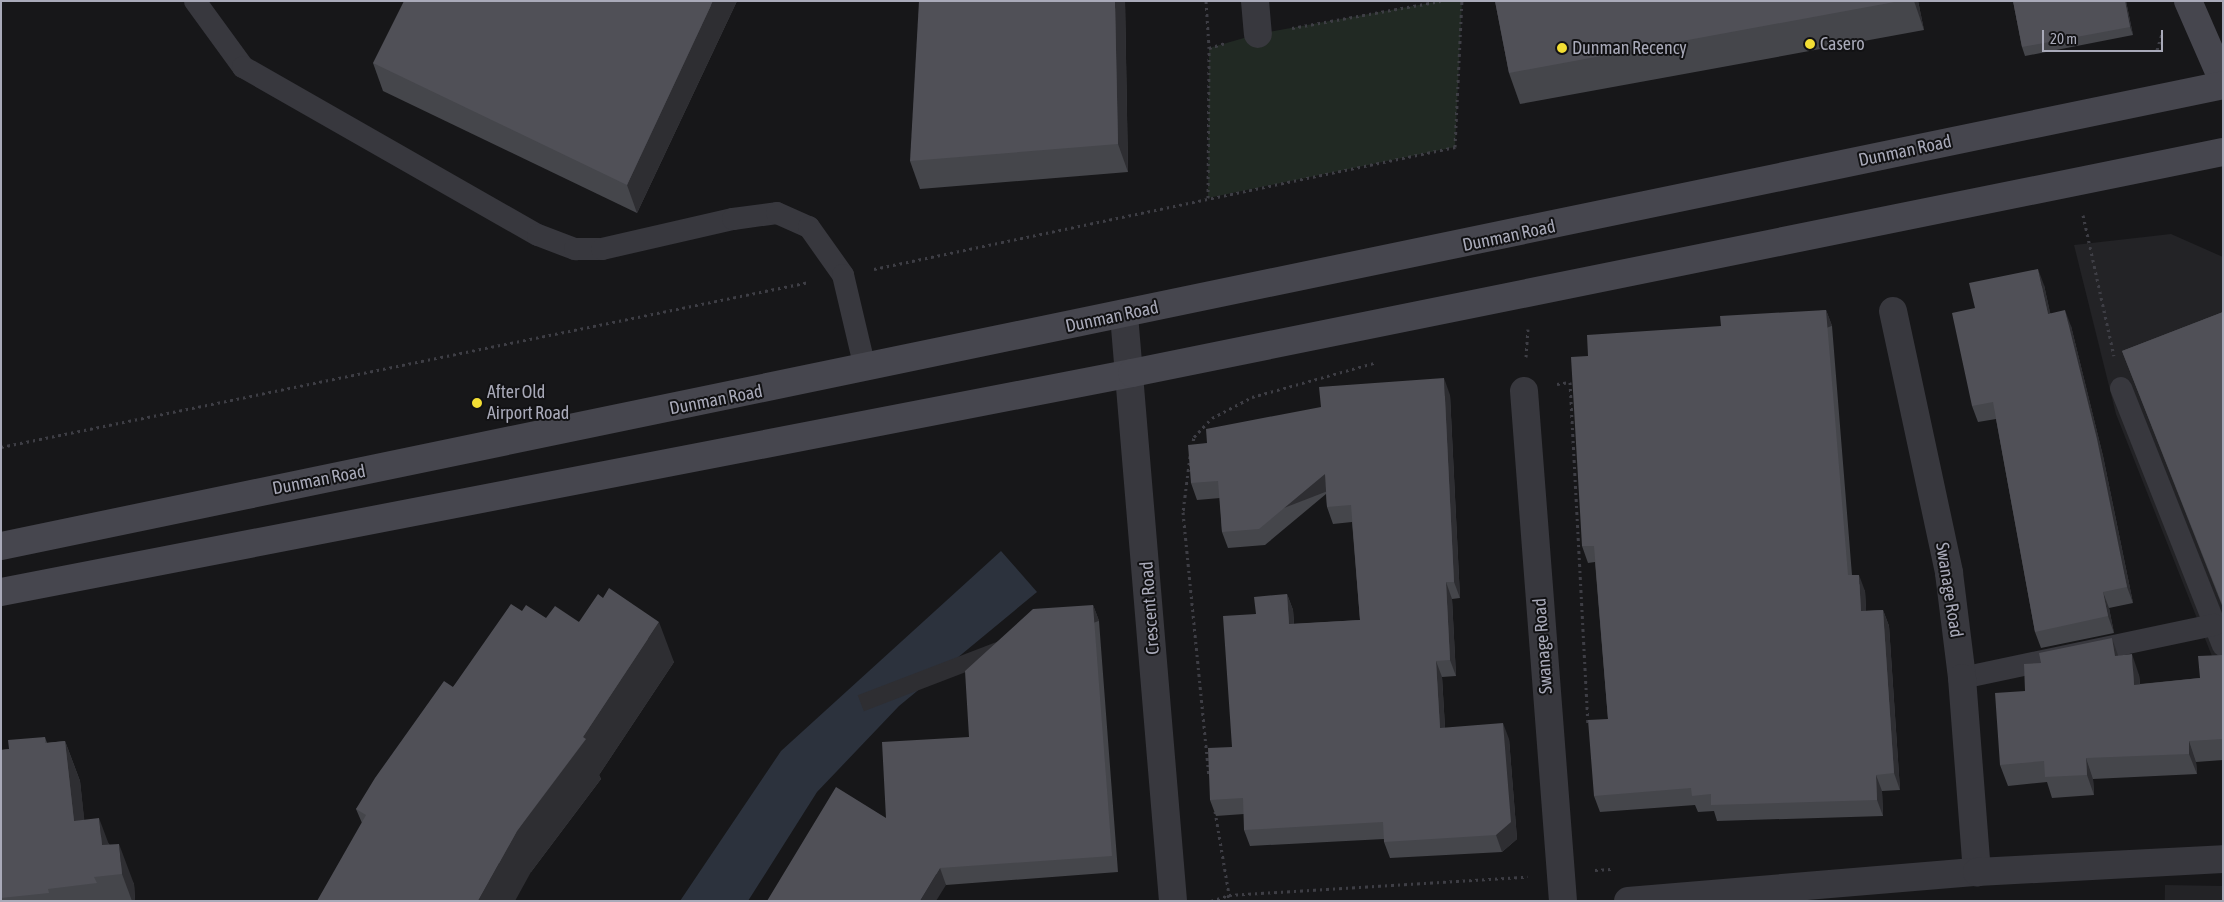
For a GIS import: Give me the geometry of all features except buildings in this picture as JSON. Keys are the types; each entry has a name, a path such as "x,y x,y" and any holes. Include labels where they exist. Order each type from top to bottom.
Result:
{"main road":[{"path":"2188,1 2223,81"},
{"name":"Dunman Road","path":"1,546 1124,315 2223,85"},
{"path":"1,592 1132,373 1530,290 2223,152"}],"street":[{"path":"1256,1 1258,34"},
{"name":"Swanage Road","path":"1893,311 1949,573 1962,678 1977,872"},
{"name":"Crescent Road","path":"1124,315 1132,373 1173,901"},
{"name":"Swanage Road","path":"1524,391 1563,901"},
{"path":"1628,901 1977,872 2223,860"}],"lane":[{"path":"196,1 243,67 538,235 575,249 602,249 733,219 778,213 809,227 843,275 865,368"},
{"path":"2121,388 2223,646"},
{"path":"1962,678 2214,625"}],"path":[{"path":"1206,1 1209,48"},
{"path":"1,447 843,275 1455,147 1462,1"},
{"path":"2081,204 2121,388"},
{"path":"1530,290 1524,391 1570,382 1588,730"},
{"path":"1185,473 1183,512 1210,778"},
{"path":"1214,808 1228,895 1226,901"},
{"path":"1594,860 1595,870"}],"shaded area":[{"path":"1441,1 1462,1 1455,147 1208,198 1209,48 1258,34"},
{"path":"2171,234 2223,257 2223,684 2116,414 2074,245"},
{"path":"1001,551 1037,592 899,706 817,792 748,901 680,901 781,751"},
{"path":"2165,885 2223,886 2223,901 2165,901"}],"place":[{"name":"Casero","path":"1810,44"},
{"name":"Dunman Recency","path":"1562,48"},
{"name":"After Old Airport Road","path":"477,403"}]}
